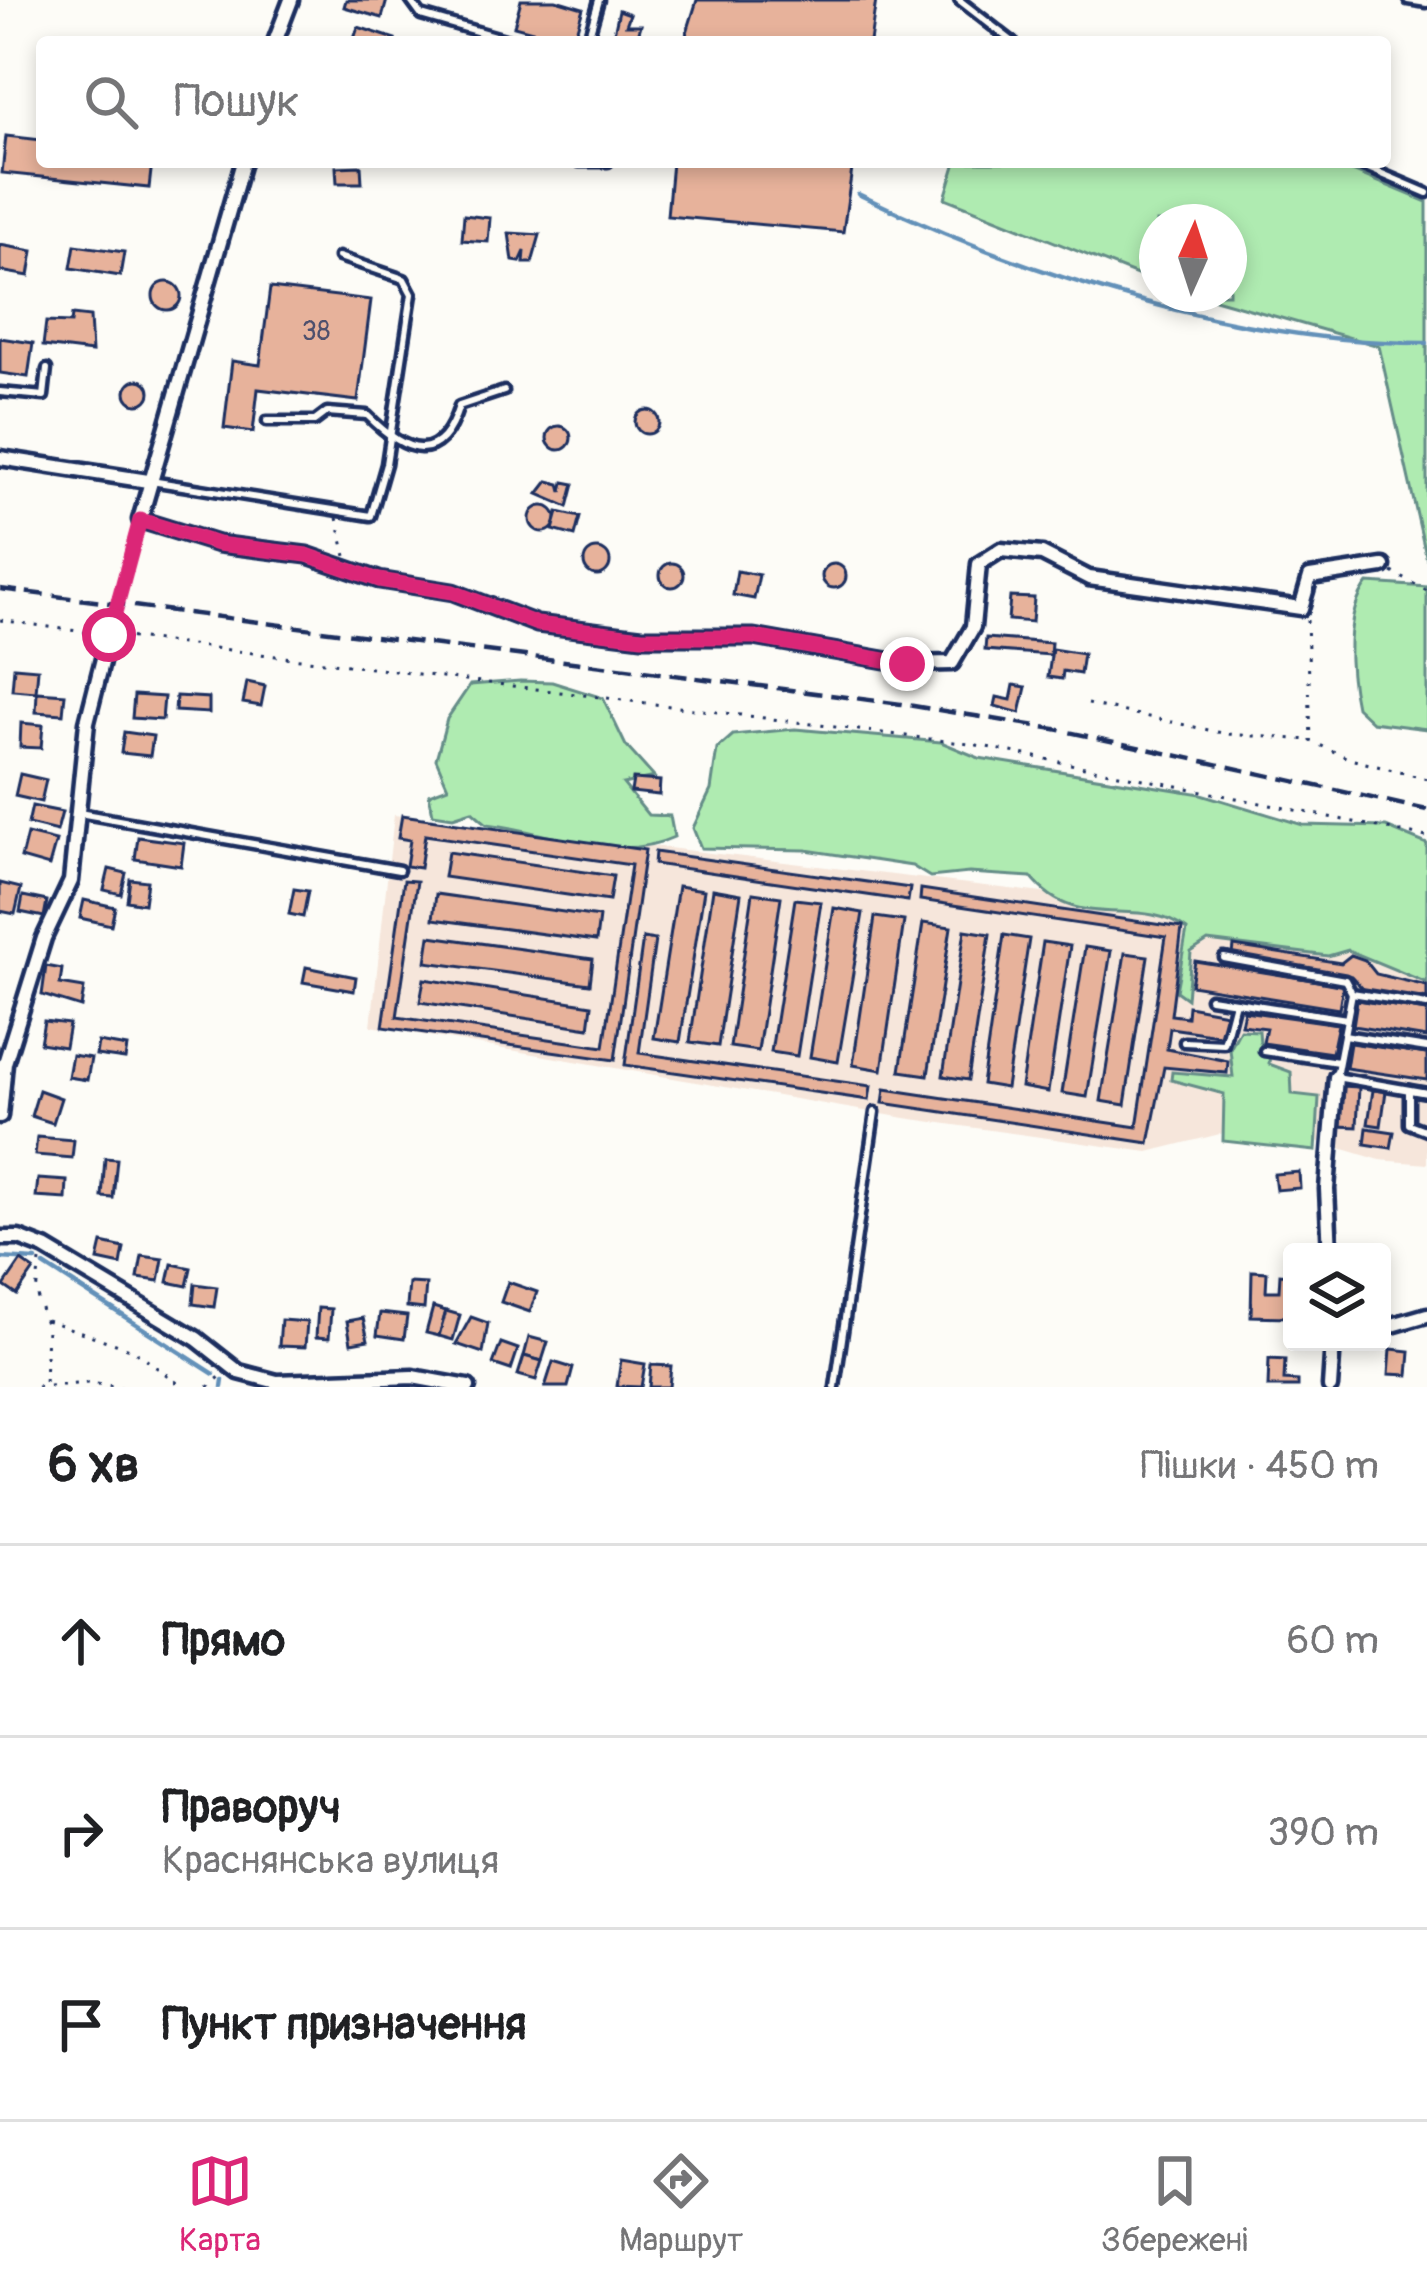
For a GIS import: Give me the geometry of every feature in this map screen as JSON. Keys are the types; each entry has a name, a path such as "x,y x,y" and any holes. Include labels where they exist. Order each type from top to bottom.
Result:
{"street":[{"path":"277,36 291,0"},
{"path":"241,168 140,520 218,544 307,555 350,570 453,592 537,624 642,637 754,637 907,664 952,663 974,627 979,564 1001,550 1042,554 1089,578 1301,608 1310,577 1383,566"},
{"path":"0,458 148,481"},
{"path":"0,1116 4,1064 44,938 71,881 87,722 109,635"},
{"path":"1330,1243 1327,1189 1337,1070"},
{"path":"0,1238 20,1238 45,1248 197,1339 232,1367 277,1382 413,1377 468,1387"},
{"path":"1391,1325 1427,1315"},
{"path":"1330,1387 1333,1351"}],"lane":[{"path":"410,0 421,15 494,36"},
{"path":"588,36 598,0"},
{"path":"959,0 1005,36"},
{"path":"1408,0 1427,3"},
{"path":"1368,168 1427,193"},
{"path":"148,481 371,517 390,438 412,294 404,279 339,257"},
{"path":"0,392 44,396 47,370"},
{"path":"267,421 315,422 327,412 368,415 390,438 412,448 436,446 449,437 459,406 504,391"},
{"path":"79,813 399,870"},
{"path":"1224,958 1345,980 1352,993 1337,1070"},
{"path":"1352,993 1427,1005"},
{"path":"1210,998 1347,1019"},
{"path":"1184,1042 1224,1044 1235,1002"},
{"path":"1344,1035 1427,1048"},
{"path":"1264,1051 1427,1093"},
{"path":"1409,1090 1409,1124 1427,1131"},
{"path":"835,1387 875,1112"}],"path":[{"path":"335,511 350,570"},
{"path":"109,635 140,520"},
{"path":"1383,566 1427,591"},
{"path":"1301,608 1310,628 1311,741"},
{"path":"0,620 977,745 1427,837"},
{"path":"1088,704 1227,734 1311,741 1350,759 1427,779"},
{"path":"45,1248 36,1293 46,1319 45,1386"},
{"path":"46,1319 133,1350 183,1387"},
{"path":"208,1387 232,1367"},
{"path":"38,1387 121,1387"}],"shaded area":[{"path":"394,815 1126,903 1427,963 1427,1164 1380,1160 1260,1124 1148,1152 905,1118 371,1026"}],"green space":[{"path":"954,168 1345,168 1427,202 1427,560 1379,346 1247,308 1247,204 1139,204 1139,276 945,198"},
{"path":"1368,583 1427,587 1427,729 1372,722 1356,707 1350,659 1352,626"},
{"path":"552,682 603,698 626,746 654,777 623,784 648,815 670,816 674,837 651,845 604,847 487,824 472,811 453,817 433,814 429,794 448,787 436,759 447,719 470,685"},
{"path":"795,729 941,742 979,758 1201,794 1303,825 1386,827 1427,844 1427,983 1348,950 1328,956 1208,941 1191,952 1187,999 1176,991 1187,930 1168,919 1069,905 1049,895 1031,877 969,873 930,877 912,866 806,850 701,848 693,828 711,790 717,749 733,735"},
{"path":"1240,1030 1259,1031 1260,1043 1270,1050 1269,1064 1291,1072 1292,1094 1319,1097 1316,1151 1223,1141 1224,1094 1171,1080 1172,1072 1233,1077 1230,1049"}],"building":[{"path":"346,0 387,0 382,18 344,7"},
{"path":"521,0 556,0 583,8 575,36 551,36 514,26"},
{"path":"697,0 876,0 871,36 686,36"},
{"path":"619,10 630,14 626,25 641,25 638,35 642,36 613,36"},
{"path":"358,27 386,36 355,36"},
{"path":"6,136 36,139 36,168 151,168 149,188 2,173"},
{"path":"336,168 361,168 362,183 337,183"},
{"path":"671,168 852,168 843,232 667,216"},
{"path":"464,215 490,218 488,242 462,240"},
{"path":"509,233 540,235 532,263 524,263 525,251 520,262 513,261"},
{"path":"0,245 33,251 29,276 0,271"},
{"path":"75,245 124,252 120,276 71,268"},
{"path":"167,282 177,286 181,296 177,306 167,310 157,306 153,296 157,286"},
{"path":"270,288 371,300 358,401 258,389 253,432 224,428 232,361 260,365"},
{"path":"72,315 90,317 92,352 43,346 46,322 71,323"},
{"path":"0,338 33,343 28,377 0,373"},
{"path":"133,380 143,380 150,392 143,404 133,404 126,397 126,387"},
{"path":"647,410 656,413 656,431 647,434 638,431 635,422 638,413"},
{"path":"559,426 568,429 568,447 559,450 550,447 547,438 550,429"},
{"path":"548,481 560,484 562,492 564,482 574,484 568,507 538,494"},
{"path":"543,506 556,519 543,532 530,519"},
{"path":"558,512 580,517 575,536 553,530"},
{"path":"597,549 610,562 597,575 584,562"},
{"path":"672,563 684,575 672,587 660,575"},
{"path":"834,564 843,567 843,585 834,588 825,585 822,576 825,567"},
{"path":"737,571 759,575 754,599 733,595"},
{"path":"1010,597 1034,598 1032,622 1008,620"},
{"path":"986,638 1051,643 1050,655 985,650"},
{"path":"1052,649 1083,654 1080,674 1063,671 1062,679 1048,677"},
{"path":"14,667 38,669 36,692 12,690"},
{"path":"247,682 265,686 261,706 243,703"},
{"path":"1014,685 1026,687 1020,713 995,706 997,697 1011,700"},
{"path":"37,692 65,694 63,714 36,712"},
{"path":"134,695 164,697 162,720 132,718"},
{"path":"176,696 209,698 209,713 175,711"},
{"path":"21,723 43,725 41,748 20,747"},
{"path":"124,732 153,736 150,756 121,753"},
{"path":"20,774 46,780 41,802 15,796"},
{"path":"633,779 660,781 659,795 631,792"},
{"path":"32,806 62,812 57,831 28,824"},
{"path":"402,815 645,850 615,1060 383,1027 404,880 417,881 397,1017 604,1047 631,865 425,835 420,868 406,866 410,840 398,838"},
{"path":"27,834 56,841 49,866 21,858"},
{"path":"138,837 184,843 181,866 135,859"},
{"path":"448,852 613,876 609,901 444,877"},
{"path":"655,852 910,888 908,901 654,864"},
{"path":"109,869 126,873 121,894 104,890"},
{"path":"130,879 147,881 144,904 127,901"},
{"path":"0,883 21,888 15,914 0,911"},
{"path":"678,886 704,890 680,1042 654,1038"},
{"path":"294,889 308,891 303,917 289,914"},
{"path":"713,889 741,894 718,1046 690,1042"},
{"path":"921,889 1182,928 1171,1015 1187,1017 1188,1006 1226,1013 1225,1036 1170,1028 1167,1049 1228,1061 1227,1073 1164,1067 1149,1143 883,1103 885,1089 1137,1127 1166,937 920,900"},
{"path":"753,893 781,897 758,1051 730,1047"},
{"path":"436,894 599,917 596,941 433,919"},
{"path":"23,896 47,901 44,917 20,912"},
{"path":"795,899 821,902 797,1056 771,1052"},
{"path":"84,900 115,907 111,925 80,918"},
{"path":"834,908 863,913 838,1062 810,1057"},
{"path":"875,917 904,921 882,1070 853,1065"},
{"path":"923,923 951,927 928,1075 900,1071"},
{"path":"965,930 990,934 968,1080 943,1076"},
{"path":"1004,935 1029,939 1006,1088 982,1084"},
{"path":"430,936 593,959 590,984 426,962"},
{"path":"643,938 655,940 639,1053 871,1086 869,1100 625,1065"},
{"path":"1043,942 1070,946 1048,1092 1021,1087"},
{"path":"1234,946 1341,963 1351,955 1365,960 1376,974 1427,986 1427,1000 1365,991 1351,976 1233,955"},
{"path":"1085,947 1111,951 1087,1097 1062,1093"},
{"path":"1125,953 1148,956 1125,1105 1101,1101"},
{"path":"1195,961 1343,985 1339,1009 1191,985"},
{"path":"46,966 62,969 60,984 84,988 81,1007 42,995"},
{"path":"306,967 356,977 354,991 303,982"},
{"path":"424,979 592,1005 589,1028 420,1002"},
{"path":"1357,1000 1427,1011 1427,1038 1353,1026"},
{"path":"1244,1011 1338,1024 1332,1053 1263,1043 1266,1028 1241,1025"},
{"path":"44,1021 69,1024 65,1047 40,1043"},
{"path":"98,1042 127,1047 125,1059 96,1055"},
{"path":"1350,1043 1427,1054 1427,1080 1346,1068"},
{"path":"72,1055 91,1058 87,1080 68,1077"},
{"path":"1341,1086 1359,1087 1357,1127 1339,1126"},
{"path":"39,1090 61,1098 53,1123 31,1116"},
{"path":"1373,1090 1386,1091 1381,1126 1368,1124"},
{"path":"1367,1128 1394,1132 1391,1148 1365,1144"},
{"path":"37,1137 74,1140 72,1158 35,1155"},
{"path":"105,1158 117,1159 113,1198 102,1197"},
{"path":"1299,1172 1300,1188 1276,1190 1274,1174"},
{"path":"38,1179 67,1181 66,1199 36,1197"},
{"path":"102,1243 124,1248 121,1265 98,1260"},
{"path":"142,1256 163,1259 159,1281 138,1278"},
{"path":"21,1261 34,1270 17,1295 4,1286"},
{"path":"172,1264 191,1268 187,1286 168,1282"},
{"path":"1252,1271 1267,1272 1266,1291 1279,1291 1283,1274 1283,1317 1251,1316"},
{"path":"508,1282 537,1292 530,1312 501,1302"},
{"path":"409,1283 426,1284 424,1309 407,1307"},
{"path":"195,1284 217,1287 214,1307 193,1304"},
{"path":"433,1307 446,1311 439,1336 426,1333"},
{"path":"318,1308 331,1309 329,1338 316,1337"},
{"path":"446,1311 460,1315 453,1340 439,1336"},
{"path":"380,1313 407,1316 404,1339 377,1335"},
{"path":"471,1317 488,1323 483,1353 456,1344"},
{"path":"363,1318 368,1340 351,1343 347,1321"},
{"path":"281,1320 307,1322 305,1347 279,1346"},
{"path":"529,1337 548,1342 542,1361 524,1356"},
{"path":"501,1343 518,1349 511,1370 493,1364"},
{"path":"1391,1349 1410,1351 1408,1375 1389,1374"},
{"path":"524,1356 542,1361 536,1380 518,1375"},
{"path":"1269,1359 1285,1360 1284,1380 1298,1381 1298,1387 1268,1387"},
{"path":"621,1360 645,1364 641,1387 617,1386"},
{"path":"553,1362 573,1368 568,1387 545,1387"},
{"path":"651,1365 671,1366 669,1387 649,1387"}],"waterway":[{"path":"858,194 991,252 1135,299 1284,332 1427,343"},
{"path":"0,1258 36,1260"},
{"path":"44,1265 214,1374"},
{"path":"222,1387 223,1380"}],"railway":[{"path":"0,589 901,704 1055,729 1427,810"}],"route":[{"path":"109,635 140,520 218,544 307,555 379,580 453,592 537,624 642,637 754,637 907,664"}]}
